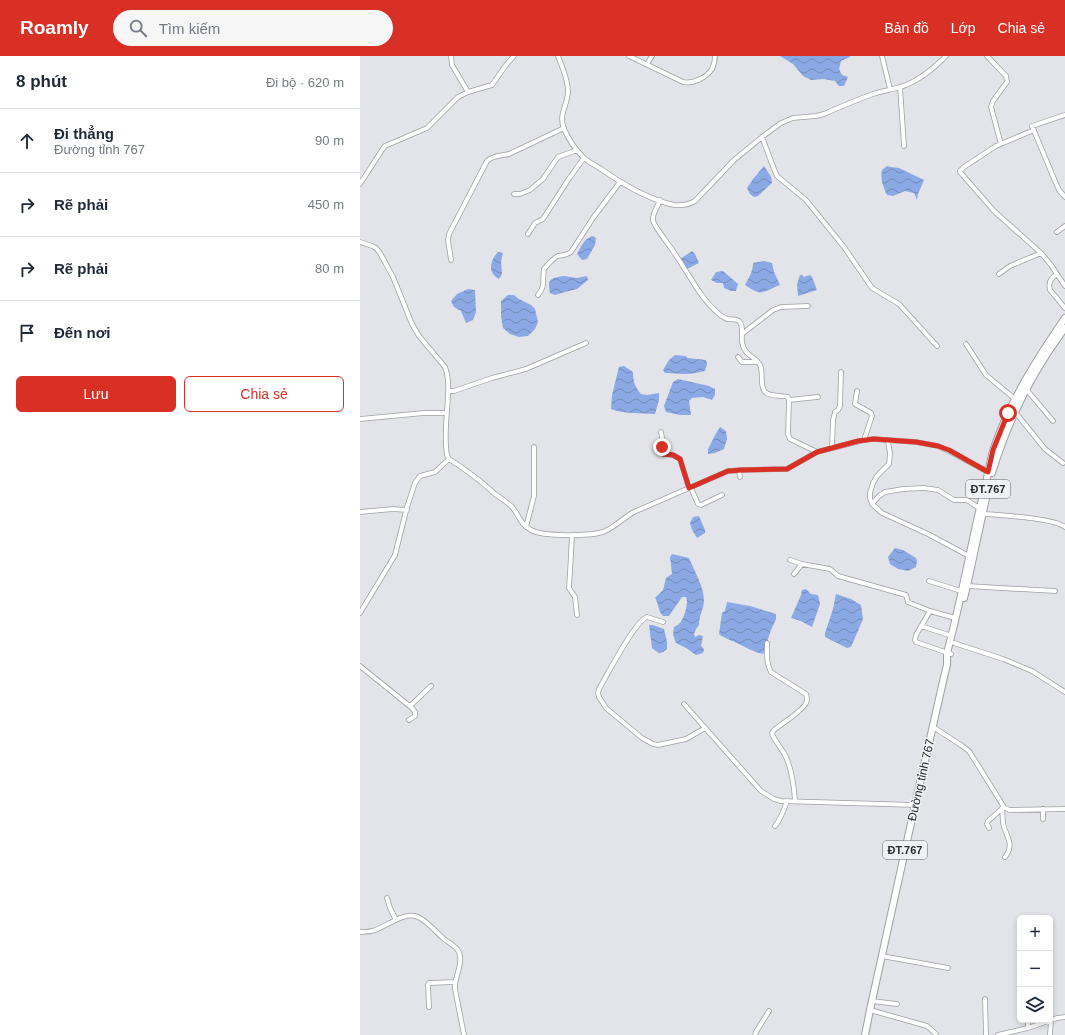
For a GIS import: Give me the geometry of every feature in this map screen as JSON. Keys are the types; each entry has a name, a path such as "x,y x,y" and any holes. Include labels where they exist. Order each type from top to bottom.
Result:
{"main road":[{"name":"Đường tỉnh 767","path":"953,639 955,618 990,473 993,450 1015,398 1041,353 1065,318"},
{"name":"Đường tỉnh 767","path":"990,473 1014,412 1049,349 1065,328"},
{"name":"Đường tỉnh 767","path":"865,1035 949,653 967,586 981,511"}],"street":[{"path":"451,56 452,65 468,92"},
{"path":"360,183 385,146 427,128 455,99 468,92 492,85 514,56"},
{"path":"558,56 568,85 568,96 562,113 564,128 577,150 584,158 620,182 642,193 674,205 687,205 694,201 734,160 781,123 793,118 824,114 873,94 900,87 925,74 946,56"},
{"path":"629,56 687,83 700,79 711,70 715,56"},
{"path":"647,64 652,56"},
{"path":"882,56 890,89"},
{"path":"987,56 1006,76 1007,80 993,101 991,107 1001,144"},
{"path":"900,87 904,146"},
{"path":"1065,115 1032,126 1057,186 1065,197"},
{"path":"451,260 448,240 449,234 487,161 493,156 509,154 564,128"},
{"path":"1034,130 1001,144 961,169 960,172 994,211 1042,253 1065,286"},
{"path":"762,137 777,176 806,200 844,247 872,288 899,304 937,346"},
{"path":"514,194 520,194 530,190 543,179 558,157 577,150"},
{"path":"528,234 534,222 543,219 584,158"},
{"path":"538,295 543,288 544,269 550,261 571,252 593,218 620,182"},
{"path":"660,200 653,218 655,225 703,297 720,315 727,319 734,319 740,322 742,326 742,342 745,350 760,366 762,371 762,388 764,391 770,395 788,397 788,434 790,439 817,452"},
{"path":"1057,232 1065,226"},
{"path":"360,242 376,248 380,253 393,277 412,324 419,336 445,366 447,371 448,391 447,452 449,459 476,477 511,507 526,527 538,533 572,535 597,533 609,529 634,512 719,474 739,470 787,469 817,452 864,440 874,439 916,442 938,446 949,450 990,473"},
{"path":"999,274 1010,266 1042,253"},
{"path":"1057,274 1051,279 1049,286 1050,290 1065,308"},
{"path":"742,334 773,310 781,307 808,306"},
{"path":"448,391 454,391 526,368 586,343"},
{"path":"966,344 986,375 1015,398"},
{"path":"738,357 742,362 757,362"},
{"path":"832,447 833,420 835,412 840,406 841,372"},
{"path":"1026,389 1053,421"},
{"path":"857,391 855,404 871,413 872,416 864,440"},
{"path":"789,400 818,397"},
{"path":"1014,412 1045,449 1063,463"},
{"path":"360,419 424,413 447,413"},
{"path":"661,432 663,442 662,453 673,455 680,459 690,488 698,504 701,505 722,495"},
{"path":"888,441 890,454 889,464 877,476 874,483 870,493 872,504 882,513 928,534 969,556"},
{"path":"526,527 534,496 534,447"},
{"path":"360,613 395,555 415,482 420,476 435,472 449,459"},
{"path":"739,470 740,477"},
{"path":"872,504 879,496 891,490 924,488 938,490 954,500 967,500 981,511 1055,522 1064,525"},
{"path":"360,512 393,509 407,510"},
{"path":"572,535 569,588 575,597 577,615"},
{"path":"790,560 802,564 830,569 838,576 906,595 908,602 930,611 955,618"},
{"path":"794,574 802,564"},
{"path":"929,581 961,591"},
{"path":"967,586 1056,591"},
{"path":"930,611 916,635 915,640 916,642 949,653"},
{"path":"663,622 647,617 643,619 627,641 598,691 599,697 606,708 642,738 653,744 658,745 686,739 705,728"},
{"path":"921,626 1032,671 1065,692"},
{"path":"767,643 767,661 771,672 806,694 807,698 806,704 802,709 772,733 785,755 793,782 795,801"},
{"path":"360,666 414,710 415,716 409,720"},
{"path":"410,706 431,686"},
{"path":"684,704 761,791 774,799 787,801 915,805"},
{"path":"933,727 969,752 1003,807 1004,826 1010,844 1008,853 1005,857"},
{"path":"775,826 778,823 787,801"},
{"path":"1003,807 1009,810 1065,809"},
{"path":"989,828 987,824 988,821 1003,807"},
{"path":"1043,809 1043,819"},
{"path":"387,898 396,920"},
{"path":"360,932 375,930 396,920 409,916 418,917 456,947 459,952 460,959 455,989 464,1035"},
{"path":"882,956 948,968"},
{"path":"429,1007 429,983 455,982"},
{"path":"985,999 986,1035"},
{"path":"872,1000 898,1004"},
{"path":"870,1010 927,1026 936,1035"},
{"path":"755,1035 769,1011"},
{"path":"1053,1020 1065,1017"},
{"path":"1028,1023 1028,1028"},
{"path":"998,1035 1042,1023"},
{"path":"1050,1035 1051,1023"}],"water":[{"path":"780,56 850,56 841,61 839,69 842,75 848,77 844,86 839,86 835,81 824,79 811,80 803,76 793,64"},
{"path":"764,166 771,177 772,183 758,196 754,197 750,194 747,188"},
{"path":"887,166 899,168 924,180 917,200 914,193 905,191 893,196 887,195 881,177 882,170"},
{"path":"593,236 596,238 595,245 587,259 582,260 577,254 585,241"},
{"path":"692,251 699,263 686,269 680,259"},
{"path":"498,252 503,253 501,261 502,274 499,279 491,270 493,259"},
{"path":"764,261 772,263 780,285 759,292 745,285 752,272 753,263"},
{"path":"723,271 738,284 736,291 731,291 724,288 723,283 717,283 711,280 716,272"},
{"path":"800,275 804,277 810,275 817,290 798,296 797,284"},
{"path":"564,276 577,278 587,276 588,280 577,289 555,295 550,293 549,282 555,278"},
{"path":"468,289 475,290 476,312 473,320 466,323 461,311 454,307 451,301 457,294"},
{"path":"508,295 514,295 535,309 538,322 535,329 528,336 519,337 510,334 503,328 501,301"},
{"path":"675,355 706,360 707,364 705,371 688,374 665,373 663,370 669,360"},
{"path":"624,366 633,372 635,384 641,394 647,395 659,393 659,400 655,414 626,413 611,409 612,395 619,367"},
{"path":"678,379 709,386 715,389 715,395 712,400 703,397 692,398 689,401 691,415 680,415 666,412 664,406 673,382"},
{"path":"720,427 726,431 727,439 724,449 708,454 708,449"},
{"path":"699,516 705,533 697,538 690,523 693,517"},
{"path":"895,548 903,550 916,558 916,567 908,571 898,569 890,564 888,557"},
{"path":"672,554 689,558 704,595 699,625 694,634 695,637 699,635 703,636 701,646 704,649 703,653 696,655 676,643 673,635 674,627 680,623 683,618 687,603 686,597 682,597 669,616 663,616 661,614 655,598 663,590 666,578 672,574 670,557"},
{"path":"806,589 811,594 818,595 820,604 812,627 791,618 802,590"},
{"path":"836,594 851,599 861,605 863,619 851,647 847,648 825,637"},
{"path":"727,602 750,606 776,614 776,619 763,654 751,650 719,634 722,613 725,611"},
{"path":"649,625 664,629 667,649 663,652 659,653 652,648"}],"route":[{"path":"662,447 663,454 671,454 680,459 689,488 728,471 787,469 817,452 858,441 874,439 916,442 938,446 949,450 988,472 993,450 1008,413"}]}
